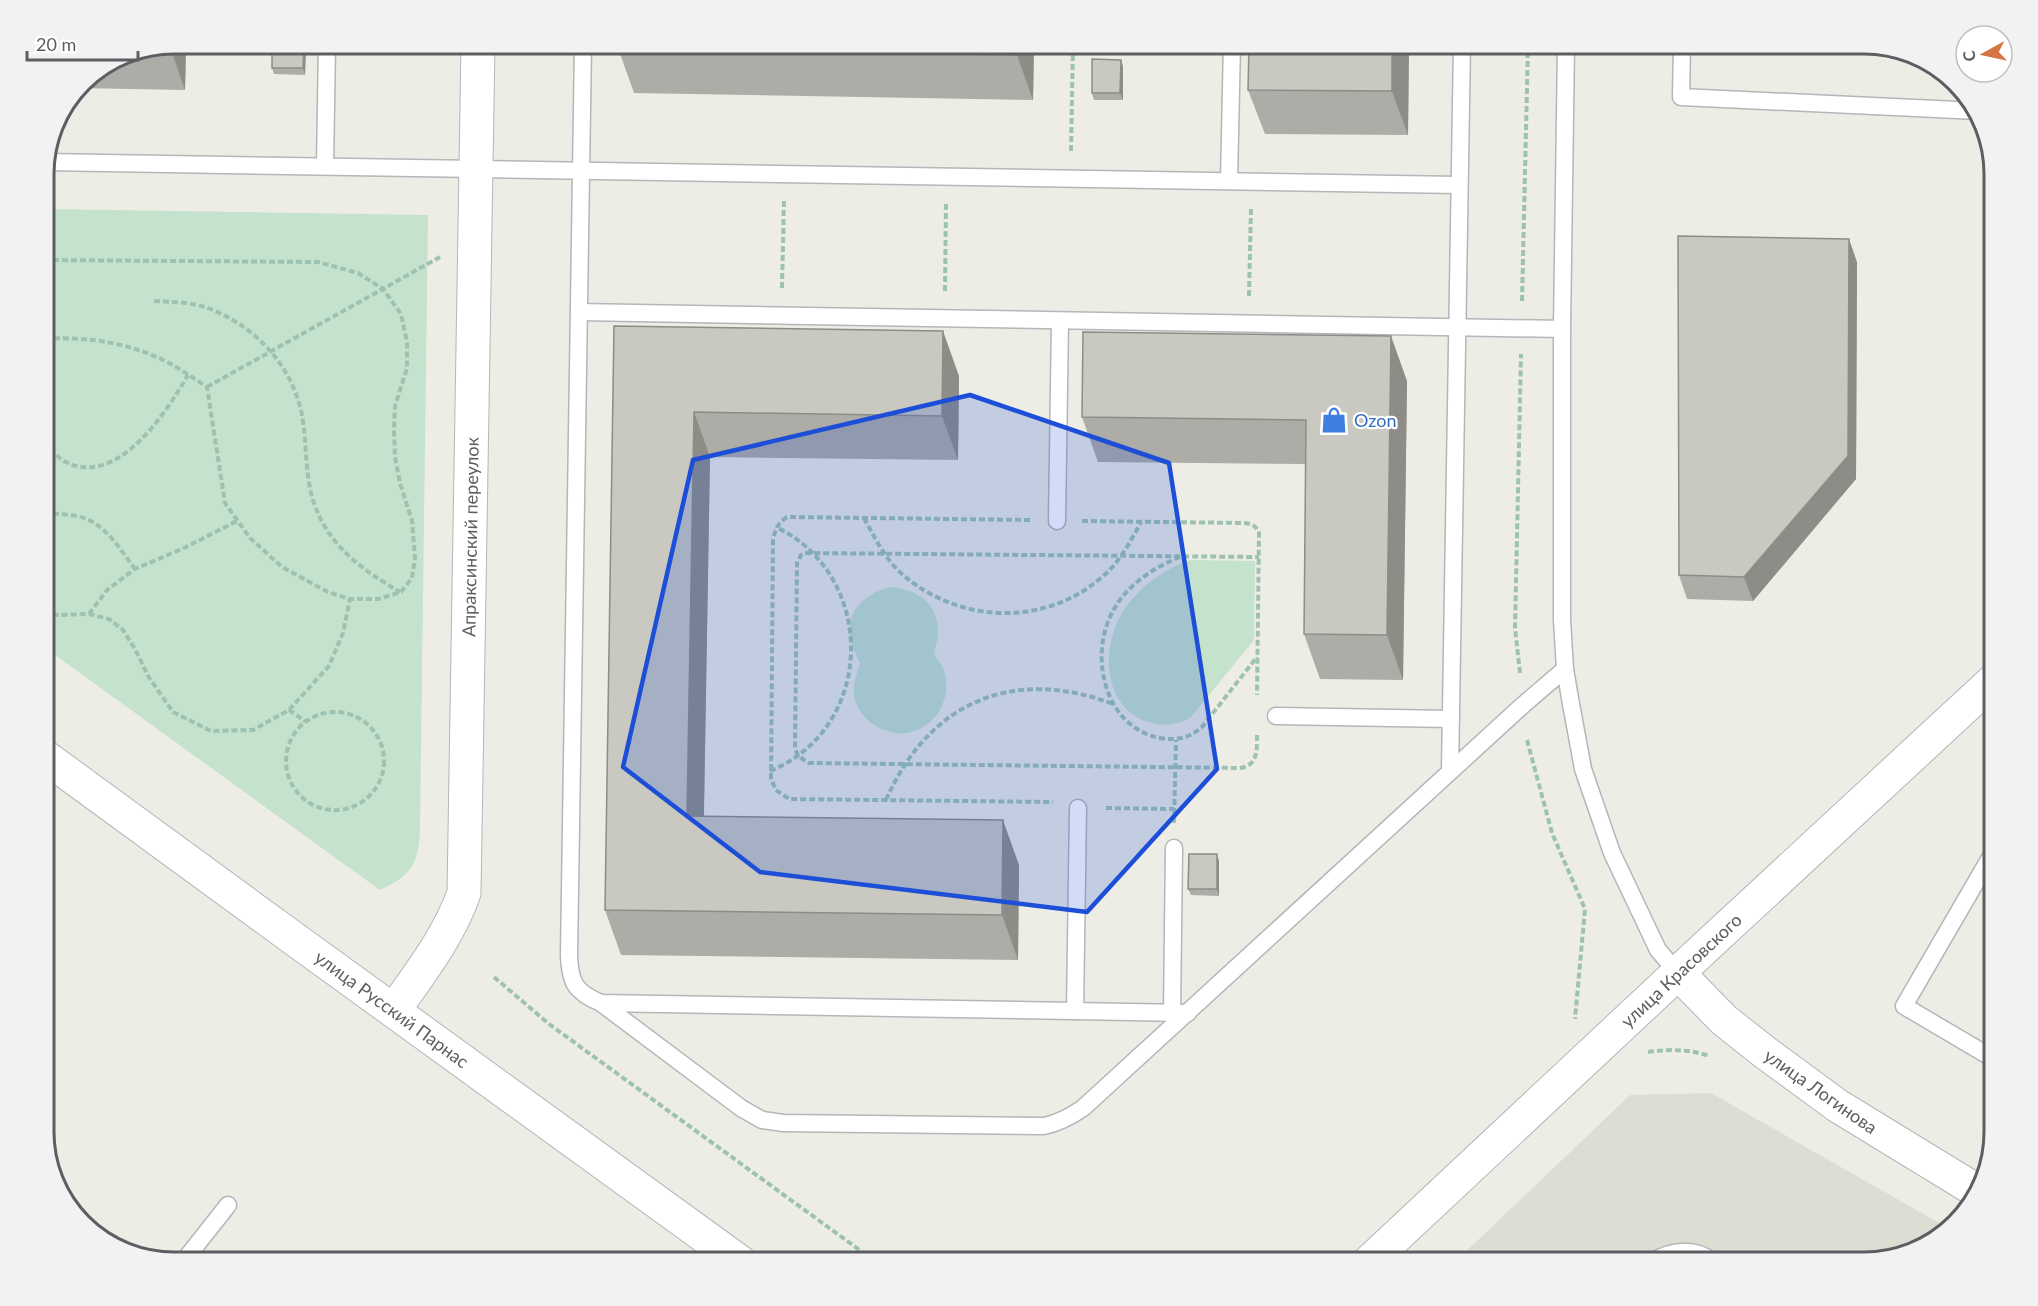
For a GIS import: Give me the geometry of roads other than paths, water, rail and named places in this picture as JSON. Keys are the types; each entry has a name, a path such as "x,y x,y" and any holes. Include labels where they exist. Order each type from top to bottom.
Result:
{"street":[{"name":"Апраксинский переулок","path":"394,1010 442,940 458,911 464,893 478,54"},
{"name":"улица Красовского","path":"1381,1252 1984,690"},
{"name":"улица Русский Парнас","path":"54,763 725,1252"},
{"name":"улица Логинова","path":"1678,973 1724,1020 1776,1061 1838,1106 1971,1187"}],"lane":[{"path":"324,166 327,54"},
{"path":"583,54 570,974 575,986 585,996 601,1003 753,1116 773,1123 1044,1126 1064,1121 1083,1108 1180,1013 1565,669"},
{"path":"1229,181 1232,54"},
{"path":"1450,771 1462,54"},
{"path":"1566,54 1562,329 1562,608 1565,669 1583,770 1612,853 1658,950 1678,973"},
{"path":"1683,54 1681,98 1966,110"},
{"path":"54,162 1459,185"},
{"path":"579,312 1562,329"},
{"path":"1057,520 1060,321"},
{"path":"1276,716 1451,719"},
{"path":"1075,1011 1078,808"},
{"path":"1174,848 1180,1013"},
{"path":"1984,870 1904,1006 1984,1053"},
{"path":"601,1003 1180,1013"},
{"path":"192,1252 228,1205"}],"place":[{"name":"Ozon","path":"1334,420"}]}
